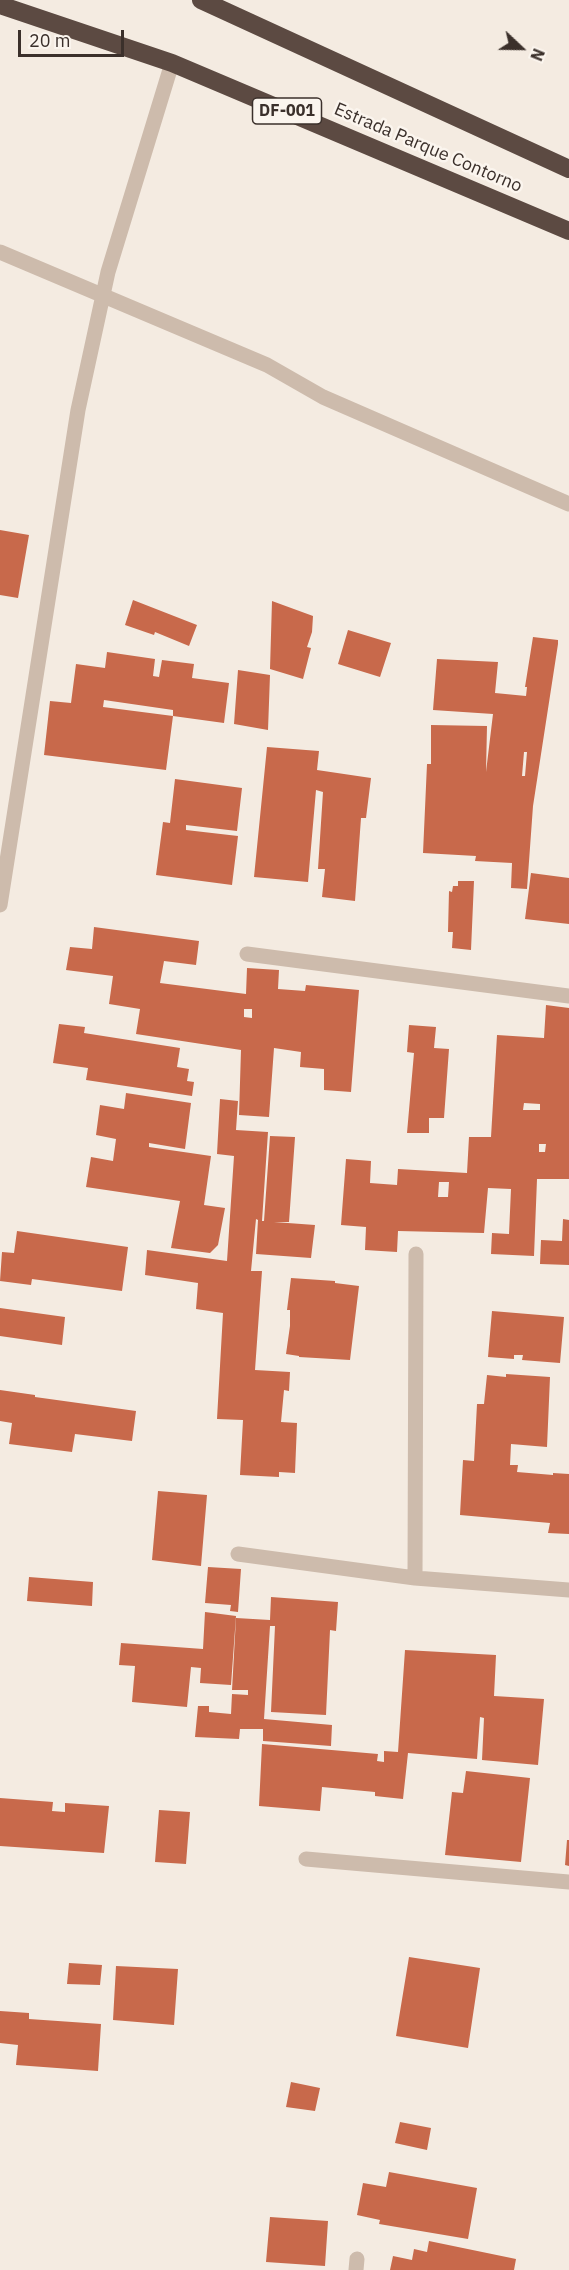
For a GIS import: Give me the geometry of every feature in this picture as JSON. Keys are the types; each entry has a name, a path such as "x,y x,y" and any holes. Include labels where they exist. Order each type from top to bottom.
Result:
{"highway":[{"name":"Estrada Parque Contorno","path":"201,0 402,94 569,168"},
{"name":"Estrada Parque Contorno","path":"0,5 172,63 569,231"}],"street":[{"path":"0,905 78,410 108,272 172,63"},
{"path":"0,252 267,365 323,397 569,504"},
{"path":"247,954 569,996"},
{"path":"415,1578 416,1254"},
{"path":"238,1554 415,1578 569,1590"},
{"path":"306,1859 569,1882"}],"building":[{"path":"0,530 29,535 18,598 0,595"},
{"path":"133,600 197,625 189,646 155,632 154,635 125,625"},
{"path":"272,601 313,616 312,632 307,647 311,648 303,679 270,669"},
{"path":"348,630 391,643 380,677 338,664"},
{"path":"533,637 558,640 533,806 527,889 511,888 512,863 475,861 476,856 423,853 427,764 431,764 431,725 487,726 486,772 493,714 433,710 437,659 498,662 495,693 526,696 527,687 525,687","holes":["524,752 527,752 525,776 522,776"]},
{"path":"107,652 155,659 153,676 159,677 162,660 194,664 192,678 229,683 224,723 173,716 166,770 44,755 50,701 71,703 76,664 105,668","holes":["104,700 173,710 173,716 103,707"]},
{"path":"238,670 270,675 268,730 234,724"},
{"path":"267,747 319,751 317,770 371,778 366,818 361,818 355,901 322,897 325,869 318,869 323,792 316,790 308,882 254,877"},
{"path":"175,779 242,788 237,831 186,825 186,830 238,836 232,885 156,875 163,822 170,823"},
{"path":"531,873 569,878 569,924 525,919"},
{"path":"458,881 474,881 471,950 452,948 453,932 448,932 449,891 452,892 453,886 458,886"},
{"path":"94,927 199,941 196,965 164,961 160,983 246,994 247,968 279,970 278,989 305,991 306,985 359,990 351,1092 324,1090 324,1069 300,1067 301,1052 274,1048 269,1117 239,1115 241,1050 136,1034 140,1009 109,1004 113,976 66,970 70,947 92,949","holes":["244,1009 252,1009 252,1018 244,1017"]},
{"path":"546,1005 569,1008 569,1179 537,1179 534,1256 491,1254 492,1233 509,1234 511,1189 488,1188 484,1233 398,1231 397,1252 365,1250 366,1227 341,1225 346,1159 371,1161 370,1183 397,1185 398,1169 467,1173 469,1137 491,1137 497,1035 544,1038","holes":["524,1103 540,1104 540,1110 523,1110","539,1144 546,1144 545,1152 539,1152","439,1182 449,1182 448,1197 438,1197"]},
{"path":"59,1024 85,1027 84,1033 180,1048 177,1067 189,1069 187,1081 194,1082 192,1096 86,1080 88,1068 53,1063"},
{"path":"409,1025 436,1027 434,1048 449,1049 444,1118 429,1118 429,1133 407,1133 414,1053 407,1052"},
{"path":"126,1093 191,1103 185,1149 149,1143 149,1147 211,1156 204,1205 225,1208 218,1245 210,1253 171,1248 180,1201 86,1187 91,1157 113,1161 116,1139 96,1135 100,1105 124,1109"},
{"path":"220,1099 238,1101 236,1130 268,1132 262,1221 264,1221 270,1136 295,1137 289,1222 274,1222 315,1225 311,1258 256,1254 258,1220 256,1219 251,1271 262,1271 255,1370 290,1372 289,1391 284,1390 281,1422 297,1423 295,1473 279,1472 279,1477 240,1475 243,1420 217,1419 223,1313 196,1309 198,1283 145,1275 147,1250 227,1261 234,1156 217,1154"},
{"path":"563,1219 569,1220 569,1265 540,1264 541,1240 562,1241"},
{"path":"17,1231 128,1247 122,1291 32,1279 31,1285 0,1281 2,1252 14,1253"},
{"path":"291,1278 335,1281 335,1283 359,1286 350,1360 286,1354 290,1326 290,1310 287,1310"},
{"path":"0,1308 65,1317 62,1345 0,1336"},
{"path":"492,1311 564,1317 560,1363 522,1360 523,1355 514,1355 514,1359 488,1357"},
{"path":"506,1374 550,1377 547,1447 511,1444 510,1465 518,1465 517,1472 569,1474 569,1534 548,1533 550,1523 460,1515 463,1460 474,1461 477,1404 484,1404 487,1375 506,1377"},
{"path":"0,1390 136,1411 132,1441 75,1434 72,1452 9,1444 12,1423 0,1421"},
{"path":"158,1491 207,1495 201,1566 152,1560"},
{"path":"208,1567 241,1569 238,1612 230,1611 231,1605 205,1603"},
{"path":"29,1577 93,1582 92,1606 27,1601"},
{"path":"271,1597 338,1602 336,1631 330,1630 326,1715 271,1712 275,1626 270,1626 264,1719 332,1725 331,1746 263,1741 263,1729 240,1729 239,1739 195,1737 198,1706 209,1706 209,1712 231,1714 232,1694 248,1695 248,1690 232,1690 236,1618 270,1620"},
{"path":"205,1612 236,1616 231,1685 200,1683 201,1668 191,1667 187,1707 132,1702 135,1666 119,1665 121,1643 203,1649"},
{"path":"405,1650 496,1655 494,1696 544,1699 538,1765 482,1760 484,1718 480,1717 477,1759 408,1753 403,1799 375,1796 375,1792 322,1787 320,1811 259,1806 262,1744 378,1754 377,1761 384,1762 384,1751 398,1752"},
{"path":"466,1771 530,1778 521,1862 445,1855 452,1792 463,1793"},
{"path":"0,1798 53,1802 52,1811 65,1812 65,1803 109,1806 104,1853 0,1846"},
{"path":"159,1810 190,1812 186,1864 155,1862"},
{"path":"567,1840 569,1840 569,1866 565,1865"},
{"path":"409,1957 480,1968 468,2048 396,2036"},
{"path":"69,1963 102,1965 100,1985 67,1984"},
{"path":"116,1966 178,1969 174,2025 113,2020"},
{"path":"0,2011 29,2013 29,2019 101,2024 98,2071 16,2065 18,2045 0,2043"},
{"path":"291,2082 320,2088 315,2111 286,2107"},
{"path":"400,2122 431,2128 427,2150 395,2143"},
{"path":"389,2172 477,2188 468,2239 379,2224 380,2220 357,2215 363,2183 386,2187"},
{"path":"270,2217 328,2221 325,2266 266,2262"},
{"path":"429,2241 516,2259 514,2270 390,2270 393,2256 412,2260 414,2249 427,2252"}]}
